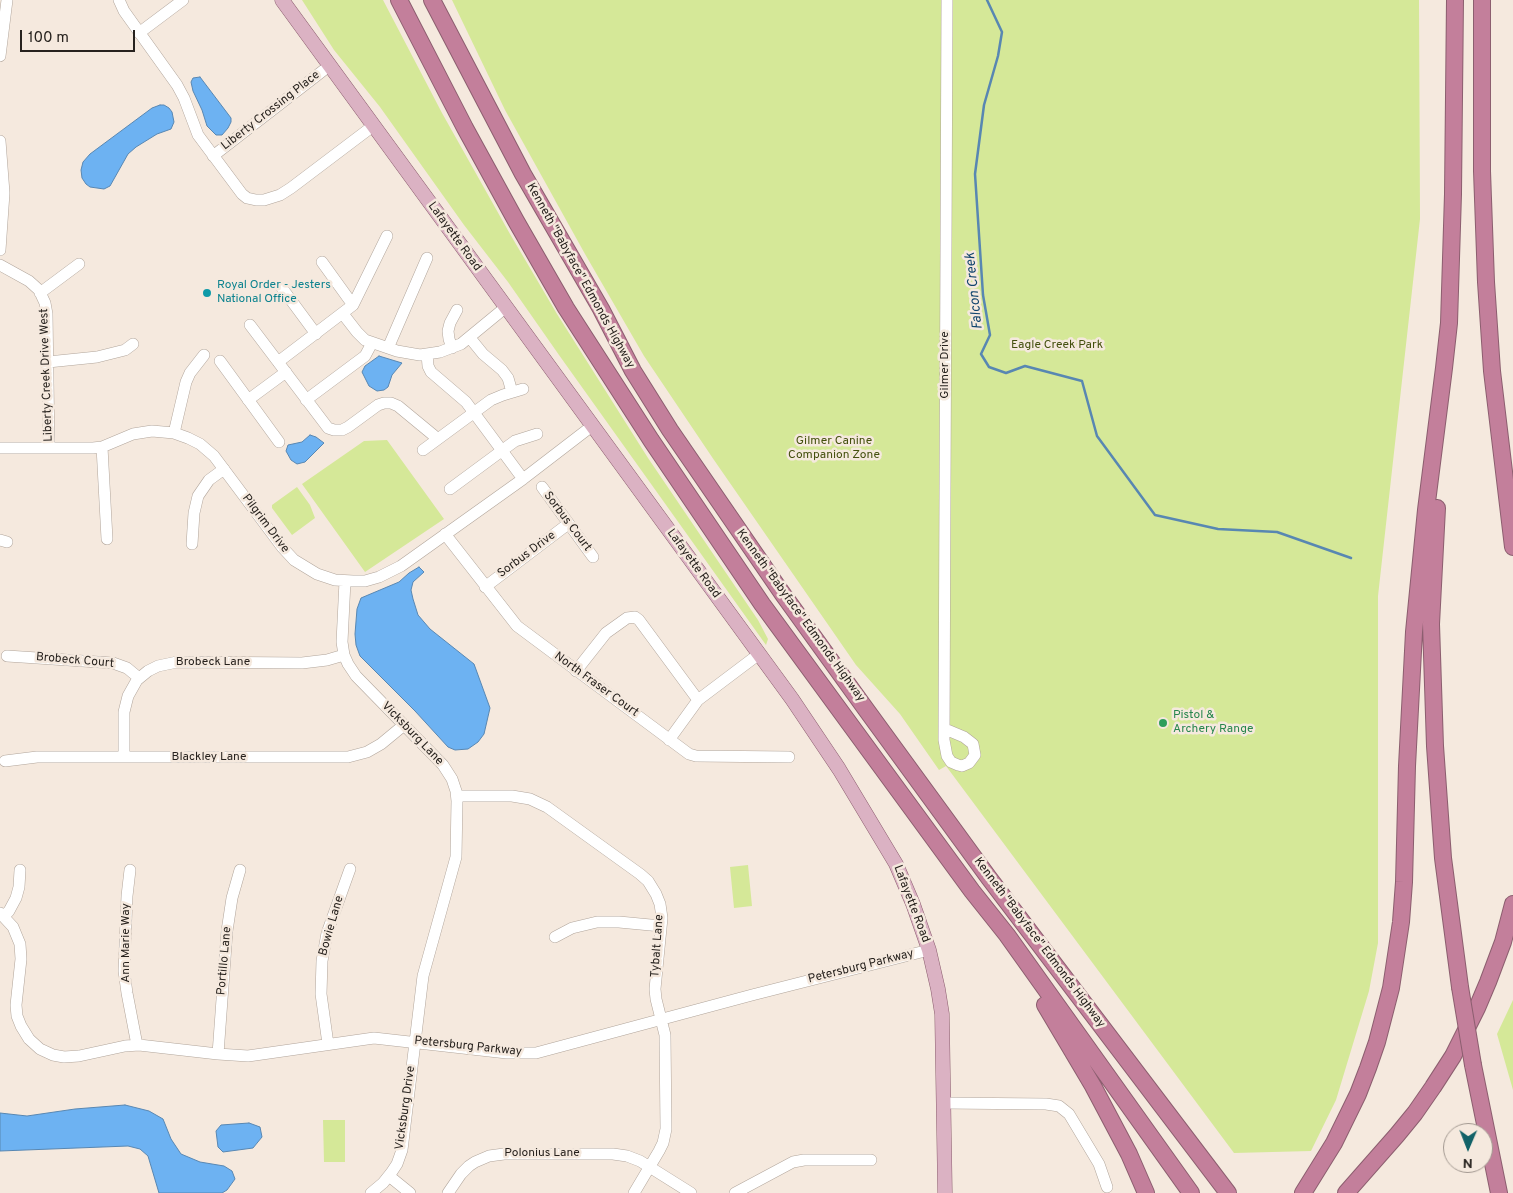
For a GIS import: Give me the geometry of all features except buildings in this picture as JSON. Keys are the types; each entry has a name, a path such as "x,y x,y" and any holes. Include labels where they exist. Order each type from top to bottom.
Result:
{"highway":[{"name":"Kenneth \"Babyface\" Edmonds Highway","path":"399,0 470,137 566,308 651,440 757,596 972,891 1007,935 1190,1193"},
{"name":"Kenneth \"Babyface\" Edmonds Highway","path":"432,0 523,174 601,309 633,371 670,430 782,593 899,755 995,886 1228,1193"},
{"path":"1303,1193 1334,1143 1365,1077 1382,1024 1396,961 1403,904 1407,766 1414,632 1426,510 1449,323 1453,194 1455,0"},
{"path":"1482,0 1482,171 1486,282 1492,371 1513,547"},
{"path":"1444,368 1431,624 1434,746 1447,894 1460,987 1473,1065 1499,1193"},
{"path":"972,891 1001,940 1047,1008 1093,1086 1126,1146 1146,1193"},
{"path":"1346,1193 1410,1120 1453,1056 1488,982 1503,942 1513,904"}],"main road":[{"name":"Lafayette Road","path":"282,0 792,699 839,769 896,864 928,950 942,1014 945,1190"}],"street":[{"path":"0,51 7,0"},
{"path":"119,0 139,33 177,85 198,135 242,194 256,200 271,199 291,188 373,126"},
{"path":"139,33 183,0"},
{"name":"Gilmer Drive","path":"945,729 947,0"},
{"name":"Liberty Crossing Place","path":"213,156 329,66"},
{"path":"0,141 4,201 0,250"},
{"path":"278,362 353,305 387,236"},
{"path":"388,348 427,258"},
{"path":"322,262 353,305"},
{"path":"40,293 79,264"},
{"name":"Liberty Creek Drive West","path":"0,266 30,281 40,293 48,314 49,448"},
{"path":"282,288 316,334"},
{"path":"343,314 361,337 372,343 402,353 427,354 452,348 470,338 506,307"},
{"path":"452,348 448,339 448,331 457,310"},
{"path":"250,325 326,427 340,431 378,405 391,403 398,406 438,439"},
{"path":"422,450 497,397 518,391 502,370 483,354 470,338"},
{"path":"306,400 365,356 372,343"},
{"path":"48,362 97,358 125,350 133,344"},
{"path":"427,354 428,366 431,372 466,402 522,478"},
{"path":"174,433 186,382 190,372 204,355"},
{"path":"220,361 279,442"},
{"path":"248,400 286,372"},
{"name":"Pilgrim Drive","path":"0,448 93,448 133,434 159,431 174,433 191,439 214,456 282,547 294,560 314,573 334,580 364,581 385,575 401,566 592,426"},
{"path":"450,489 515,441 537,434"},
{"path":"102,446 107,539"},
{"path":"192,544 194,510 197,499 204,486 224,469"},
{"name":"Sorbus Court","path":"542,487 593,557"},
{"name":"Sorbus Drive","path":"485,586 568,524"},
{"name":"North Fraser Court","path":"445,534 517,626 689,754 696,756 789,757"},
{"name":"Vicksburg Lane","path":"345,581 342,636 344,655 352,671 448,772 457,796 456,858 423,976 415,1042"},
{"path":"576,671 606,633 627,618 634,617 639,620 698,700"},
{"path":"669,740 698,700 759,654"},
{"name":"Brobeck Lane","path":"124,757 125,702 130,689 139,678 158,666 177,662 302,663 326,660 344,655"},
{"name":"Brobeck Court","path":"7,656 113,664 127,668 139,678"},
{"name":"Blackley Lane","path":"4,760 38,757 348,757 366,752 381,744 404,725"},
{"name":"Tybalt Lane","path":"457,796 512,796 530,799 550,809 648,882 659,900 661,926 655,989 666,1040 666,1129 662,1146 634,1193"},
{"name":"Bowie Lane","path":"328,1044 321,994 322,961 327,933 350,869"},
{"path":"2,915 9,911 16,898 20,870"},
{"name":"Ann Marie Way","path":"130,870 126,904 124,971 137,1045"},
{"name":"Portillo Lane","path":"218,1054 227,930 232,898 240,870"},
{"name":"Petersburg Parkway","path":"2,915 13,927 20,944 21,959 16,1012 22,1030 31,1041 46,1052 64,1057 137,1045 248,1056 374,1038 507,1053 536,1053 928,950"},
{"path":"555,937 572,928 597,922 661,926"},
{"name":"Vicksburg Drive","path":"371,1193 389,1176 397,1164 402,1150 415,1042"},
{"path":"944,1103 1046,1104 1059,1106 1069,1114 1099,1164 1107,1187"},
{"name":"Polonius Lane","path":"448,1193 469,1166 482,1158 496,1154 613,1154 632,1158 691,1193"},
{"path":"735,1193 793,1162 804,1160 871,1160"},
{"path":"389,1176 410,1193"}],"green space":[{"path":"302,0 383,0 442,113 557,314 648,458 758,620 768,639 766,645 508,282 464,225 380,107 334,50"},
{"name":"Eagle Creek Park","path":"452,0 1419,0 1420,219 1378,596 1378,943 1369,991 1336,1100 1311,1151 1234,1153 946,766 939,770 900,714 856,665 644,356 505,110"},
{"path":"387,440 444,519 365,572 302,484 364,441"},
{"path":"297,487 310,505 315,518 292,535 272,508 272,505"},
{"path":"748,865 752,906 734,908 730,867"},
{"path":"1513,1000 1513,1090 1497,1034"},
{"path":"323,1120 345,1120 345,1162 324,1162"}],"water":[{"path":"200,77 231,118 228,128 222,135 216,135 207,126 193,91 191,82 193,78"},
{"path":"164,105 172,112 174,122 171,129 157,134 128,154 110,186 104,189 90,187 86,184 82,178 81,170 83,162 90,154 152,108"},
{"path":"379,356 402,363 392,375 388,387 377,391 369,386 362,372 365,366"},
{"path":"310,435 324,443 305,462 297,464 291,460 286,451 288,445 302,442"},
{"path":"419,567 424,572 413,582 411,590 418,615 430,629 474,664 490,708 484,734 478,742 468,749 455,750 448,747 360,656 356,645 357,609 361,598 399,582"},
{"path":"125,1105 149,1111 163,1119 171,1139 181,1154 200,1162 224,1166 232,1171 235,1179 227,1190 222,1193 159,1193 148,1156 140,1149 128,1146 0,1151 0,1113 27,1116 75,1109"},
{"path":"249,1123 260,1127 262,1137 253,1148 223,1152 218,1147 216,1131 221,1125"}],"waterway":[{"name":"Falcon Creek","path":"987,0 1002,32 998,56 984,105 975,174 983,295 990,335 981,354 989,367 1006,373 1025,366 1082,381 1097,436 1155,515 1218,529 1277,532 1351,558"}],"place":[{"name":"Royal Order - Jesters National Office","path":"207,293"},
{"name":"Pistol & Archery Range","path":"1163,723"}],"park label":[{"name":"Gilmer Canine Companion Zone","path":"834,449"}]}
